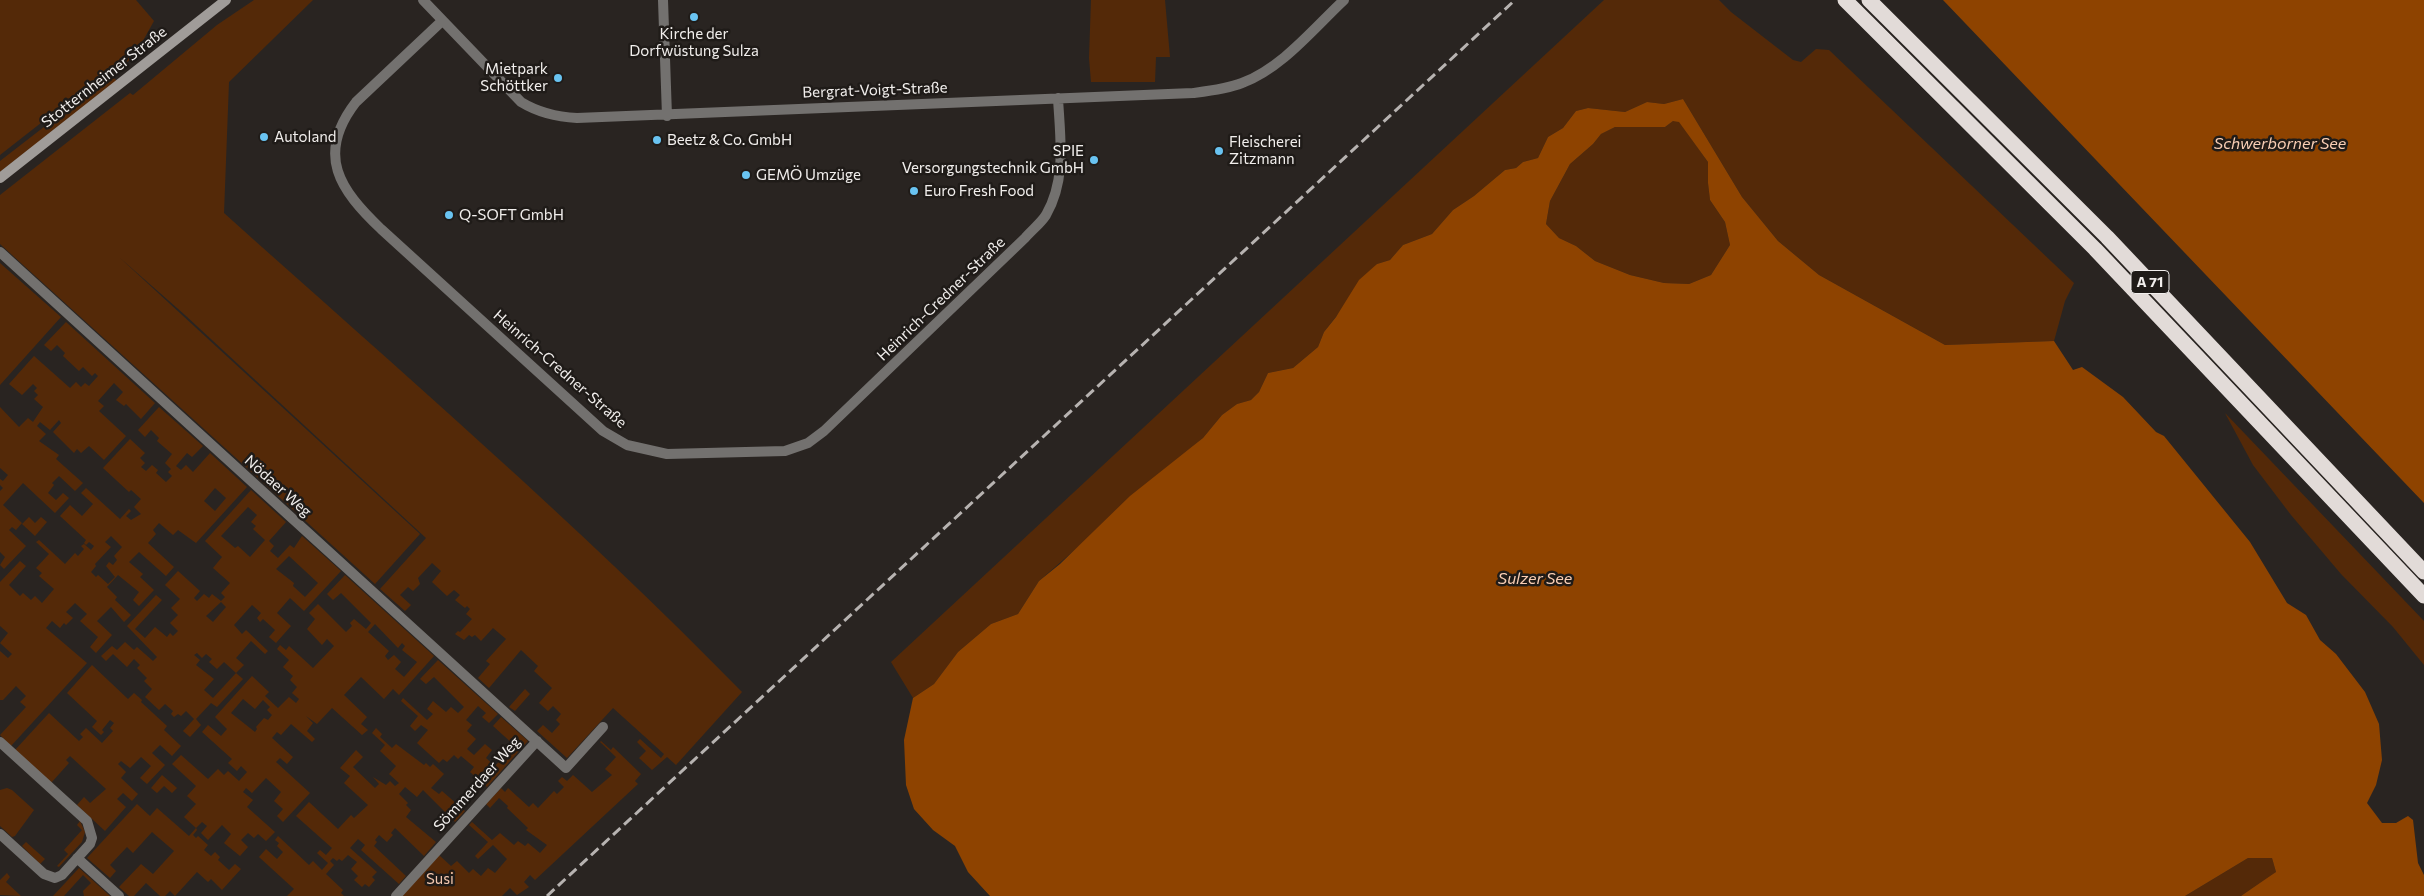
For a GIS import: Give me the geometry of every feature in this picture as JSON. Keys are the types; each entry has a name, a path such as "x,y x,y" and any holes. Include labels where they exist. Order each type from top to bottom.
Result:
{"highway":[{"name":"A 71","path":"1845,0 2095,249 2424,596"},
{"name":"A 71","path":"1869,0 2107,237 2424,572"}],"main road":[{"name":"Stotternheimer Straße","path":"0,178 226,0"}],"street":[{"name":"Bergrat-Voigt-Straße","path":"424,0 513,94 532,109 552,116 578,118 1193,94 1242,83 1266,71 1344,0"},
{"path":"663,0 667,116"},
{"name":"Heinrich-Credner-Straße","path":"442,21 356,102 346,114 336,142 338,174 345,189 354,202 381,229 603,431 627,445 667,454 785,451 808,443 824,431 1025,238 1045,216 1056,194 1061,167 1058,98"},
{"name":"Nödaer Weg","path":"0,252 537,741"},
{"name":"Sömmerdaer Weg","path":"396,896 537,741 566,768 603,727"},
{"path":"0,742 87,821 92,838 90,844 62,875 55,878 44,874 0,834"},
{"path":"77,858 119,896"}],"green space":[{"path":"0,0 136,0 154,21 135,55 116,72 111,70 106,72 0,155"},
{"path":"254,0 313,0 229,82 224,213 422,389 552,508 742,692 676,765 667,757 652,770 639,758 646,751 637,742 640,739 661,758 664,754 613,708 567,758 537,731 543,725 552,733 560,724 556,720 561,714 553,706 548,711 539,703 552,688 534,671 538,666 521,650 489,688 478,678 490,664 486,661 506,639 493,628 481,641 475,635 472,637 469,635 464,640 455,634 458,631 460,632 472,619 466,614 470,609 467,606 465,608 455,600 460,595 454,590 447,596 432,582 441,571 432,563 418,578 420,584 413,591 408,587 400,595 411,605 405,611 380,589 426,538 185,315 119,257 420,534 375,584 0,244 0,195 130,93 133,95 217,25"},
{"path":"1091,0 1165,0 1170,57 1156,57 1155,82 1091,82 1089,58"},
{"path":"1604,0 1719,0 1731,12 1793,60 1801,62 1816,49 1829,50 2074,283 2065,301 2054,341 1945,345 1819,275 1778,241 1742,197 1683,99 1664,104 1647,102 1625,112 1588,108 1576,111 1563,128 1548,137 1538,158 1523,162 1516,168 1505,170 1474,196 1453,210 1432,234 1403,245 1390,260 1377,264 1324,332 1318,347 1293,368 1268,373 1259,392 1251,400 1237,404 1222,415 1203,438 1039,581 1018,614 991,624 958,652 934,684 913,698 891,662"},
{"path":"111,75 117,81 0,172 0,161"},
{"path":"1673,121 1679,121 1708,162 1710,200 1725,222 1730,245 1711,275 1689,284 1664,283 1630,275 1595,261 1576,246 1559,238 1546,224 1550,201 1570,164 1593,144 1601,134 1615,127 1665,127"},
{"path":"0,263 61,317 0,385"},
{"path":"66,322 155,403 141,419 126,404 124,406 116,400 123,392 114,383 98,401 104,406 99,411 126,436 104,460 89,446 81,453 77,449 74,453 53,432 61,423 59,420 50,430 40,422 37,426 46,434 39,441 59,455 56,459 83,483 75,491 59,476 52,483 54,485 48,493 56,500 63,493 69,498 55,513 23,483 3,505 22,523 16,530 12,527 9,530 26,546 4,569 0,565 5,557 0,552 0,491 3,488 0,485 0,479 3,481 8,475 0,468 0,407 19,427 28,418 33,422 43,407 34,399 38,395 34,391 37,388 33,384 22,395 9,384 34,356 70,388 76,382 81,387 85,383 89,386 98,376 95,373 92,376 83,367 79,371 63,356 65,353 57,345 51,351 44,345"},
{"path":"159,407 203,446 192,457 187,453 176,466 181,470 186,465 193,472 210,453 247,487 196,543 178,530 173,535 159,523 153,530 156,534 148,543 174,567 166,576 139,552 129,562 143,574 140,577 154,590 139,606 133,600 139,592 118,575 107,587 117,597 115,600 131,615 124,622 111,607 97,621 112,635 96,653 90,647 98,637 80,621 87,614 75,603 66,612 73,618 66,625 64,623 60,628 52,621 46,628 87,663 11,746 0,735 26,707 20,702 26,696 16,686 3,700 0,700 0,651 8,658 12,654 0,643 8,633 0,626 0,582 20,561 26,566 9,585 20,596 23,593 31,600 35,596 42,603 54,589 39,576 42,573 36,568 49,554 36,542 39,540 65,564 75,553 78,556 84,549 81,546 84,544 91,550 94,546 89,542 86,545 84,543 86,540 60,516 70,505 82,516 93,504 81,493 86,488 120,519 129,509 131,511 126,516 131,520 141,514 134,507 141,499 131,490 129,492 103,468 130,439 145,453 140,458 145,463 141,467 146,471 152,465 158,470 156,473 166,482 172,476 168,472 171,469 165,463 172,454 157,441 159,438 151,430 145,437 138,430","holes":["215,488 226,498 215,511 204,501","111,536 122,547 114,556 117,560 113,565 109,562 106,566 115,577 108,584 98,575 96,577 91,572 96,566 95,564 111,547 105,542"]},
{"path":"2225,413 2424,621 2424,665 2393,627 2341,574 2291,515 2253,465"},
{"path":"251,490 286,522 269,541 274,546 270,551 278,558 290,545 294,548 302,536 341,571 304,611 290,598 277,613 291,626 276,643 269,637 275,630 263,619 260,622 257,618 261,613 252,605 234,625 242,634 246,630 268,651 265,654 251,641 236,658 244,665 236,673 243,679 217,707 211,703 196,719 201,725 190,737 183,731 194,719 186,711 181,716 178,714 174,717 171,714 173,711 165,704 159,710 145,697 152,689 144,681 147,678 137,668 140,665 134,659 127,667 113,654 106,661 101,656 112,646 117,650 125,642 134,650 137,647 153,661 157,657 127,626 156,595 162,600 135,629 145,638 155,627 167,637 170,633 173,636 178,631 170,623 178,615 171,608 180,599 165,585 178,571 200,591 194,598 197,601 204,594 209,598 212,594 221,601 225,597 221,593 230,583 213,568 222,557 205,541","holes":["248,507 257,515 251,522 256,526 253,529 265,540 250,557 238,546 235,548 221,536","289,556 318,583 305,597 293,586 294,583 276,569","221,602 226,607 213,622 206,616","197,653 202,658 206,654 212,659 209,662 217,669 224,662 236,673 213,698 204,690 214,679 196,665 200,660 194,655"]},
{"path":"29,517 35,523 41,517 47,522 35,536 22,524"},
{"path":"345,575 434,656 399,695 393,689 384,699 361,677 344,695 367,717 361,724 368,730 362,735 332,708 317,724 306,716 313,723 307,731 315,739 312,742 291,724 281,735 277,732 272,738 293,757 287,764 280,758 276,762 310,793 283,822 277,816 283,809 274,801 281,792 266,778 252,793 246,788 243,792 253,800 247,807 275,832 266,841 258,834 254,838 248,833 241,840 248,847 240,856 224,843 231,834 222,825 208,840 201,833 207,826 202,822 196,828 184,817 196,804 187,796 196,786 172,764 181,755 208,779 218,769 224,775 228,771 239,781 247,772 241,766 237,771 228,763 232,759 202,732 208,725 221,736 227,729 215,717 252,676 269,692 265,696 278,708 289,697 296,703 299,699 292,693 297,687 290,680 293,676 283,667 289,660 277,649 280,645 286,650 289,646 313,668 334,646 327,639 322,645 307,629 315,619 309,613 318,604 346,632 352,626 350,623 354,619 366,629 371,623 341,593 333,600 327,594","holes":["375,624 398,648 402,643 405,646 402,650 417,662 404,677 395,669 401,662 394,655 388,660 385,656 389,651 368,632","243,699 255,709 263,700 270,707 267,710 272,715 268,720 264,718 256,727 255,732 231,713"]},
{"path":"438,660 498,714 489,723 482,717 486,713 478,706 466,720 472,725 467,731 476,739 467,749 474,755 485,744 492,750 486,758 495,766 514,745 493,726 501,717 528,741 487,787 470,772 474,767 461,756 458,759 454,755 447,762 443,759 439,763 417,743 428,730 421,725 415,731 410,726 418,716 401,701 403,698 427,720 433,714 427,709 433,701 446,712 451,707 458,713 464,707 434,677 426,684 420,679"},
{"path":"92,665 128,699 134,693 142,700 141,702 167,726 164,730 181,746 172,756 160,745 152,753 165,765 147,784 140,778 151,766 141,757 130,768 121,761 118,764 126,772 121,778 138,794 132,801 123,793 117,799 126,807 105,831 77,805 84,797 90,803 106,789 70,756 66,760 69,763 51,783 15,750 49,713 79,741 83,737 80,734 86,728 102,743 113,731 110,728 114,723 110,720 102,730 104,732 101,735 92,727 97,721 67,693"},
{"path":"525,689 530,694 515,711 509,707"},
{"path":"376,728 382,734 380,737 392,748 396,744 424,765 426,763 430,767 433,764 444,774 431,788 439,794 442,791 465,811 455,822 423,790 417,797 405,787 399,794 408,803 406,805 411,810 406,817 436,842 424,856 395,828 391,833 393,835 387,842 379,835 375,840 377,842 374,846 406,876 399,884 361,850 365,845 358,839 350,848 377,872 372,877 375,880 369,887 365,884 362,887 354,880 358,876 351,869 357,862 348,855 342,861 339,859 337,861 333,858 330,861 334,865 326,874 343,890 341,893 344,896 287,896 294,889 259,857 266,849 277,859 283,852 277,846 279,843 275,840 278,836 309,865 313,861 322,870 328,863 317,853 320,850 326,855 332,848 296,816 309,802 338,829 351,815 354,818 368,805 344,783 350,776 340,768 356,750 363,757 353,767 375,788 379,784 373,777 386,785 390,781 395,786 399,783 389,774 396,766 380,751 385,745 372,733"},
{"name":"Susi","path":"601,741 611,750 613,747 641,774 635,781 638,784 535,880 530,875 524,882 529,887 517,895 510,888 502,896 402,896 439,855 451,866 457,861 469,873 473,869 481,876 488,868 495,873 507,859 493,845 478,859 475,856 488,842 469,825 472,822 492,840 500,833 514,845 518,841 525,846 528,843 540,853 547,845 526,830 528,828 507,808 508,806 499,798 490,808 486,804 501,788 505,792 508,788 529,807 533,803 538,808 554,791 557,794 564,787 558,781 562,777 567,781 573,775 592,792 612,775 605,769 616,757"},
{"path":"162,775 177,788 172,793 164,786 157,793 151,788"},
{"path":"7,788 12,790 34,810 15,836 12,837 0,826 0,790"},
{"path":"137,804 150,816 157,808 189,836 196,828 197,830 193,835 196,838 198,836 208,845 204,850 211,856 215,852 220,857 218,860 229,870 235,864 241,869 222,890 211,879 208,882 197,872 175,896 170,891 165,896 160,896 146,883 134,896 129,896 119,887 141,864 153,874 174,851 152,832 133,853 127,847 110,865 116,871 110,878 87,858"},
{"path":"80,821 85,832 82,842 59,867 57,866 68,854 64,850 82,830 77,825"},
{"path":"26,842 45,859 40,864 22,846"},
{"path":"2248,858 2272,858 2276,872 2267,880 2241,896 2185,896"},
{"path":"79,868 110,896 84,896 83,891 91,883 83,875 64,896 53,896"},
{"path":"7,873 10,877 6,882 21,896 0,895 0,880"}],"water":[{"name":"Schwerborner See","path":"1943,0 2424,0 2424,503"},
{"name":"Sulzer See","path":"1683,99 1742,197 1778,241 1819,275 1945,345 2054,341 2073,370 2082,367 2123,397 2156,432 2164,436 2250,542 2287,603 2306,615 2320,640 2336,654 2365,692 2379,724 2382,760 2376,785 2367,803 2382,823 2396,823 2408,816 2413,820 2418,863 2424,875 2424,896 2241,896 2276,872 2272,858 2248,858 2185,896 990,896 968,872 955,846 933,830 914,809 906,785 904,740 913,698 934,684 958,652 991,624 1018,614 1039,581 1060,564 1130,496 1203,438 1222,415 1237,404 1251,400 1259,392 1268,373 1293,368 1318,347 1324,332 1336,317 1359,280 1377,264 1390,260 1403,245 1432,234 1453,210 1474,196 1505,170 1516,168 1523,162 1538,158 1548,137 1563,128 1576,111 1588,108 1625,112 1647,102 1664,104","holes":["1673,121 1679,122 1708,162 1710,200 1725,222 1730,245 1711,275 1689,284 1664,283 1630,275 1595,261 1576,246 1559,238 1546,224 1550,201 1570,164 1593,144 1601,134 1615,127 1665,127"]}],"railway":[{"path":"547,896 1515,0"}],"place":[{"name":"Kirche der Dorfwüstung Sulza","path":"694,17"},
{"name":"Mietpark Schöttker","path":"558,78"},
{"name":"Autoland","path":"264,137"},
{"name":"Beetz & Co. GmbH","path":"657,140"},
{"name":"Fleischerei Zitzmann","path":"1219,151"},
{"name":"SPIE Versorgungstechnik GmbH","path":"1094,160"},
{"name":"GEMÖ Umzüge","path":"746,175"},
{"name":"Euro Fresh Food","path":"914,191"},
{"name":"Q-SOFT GmbH","path":"449,215"}]}
